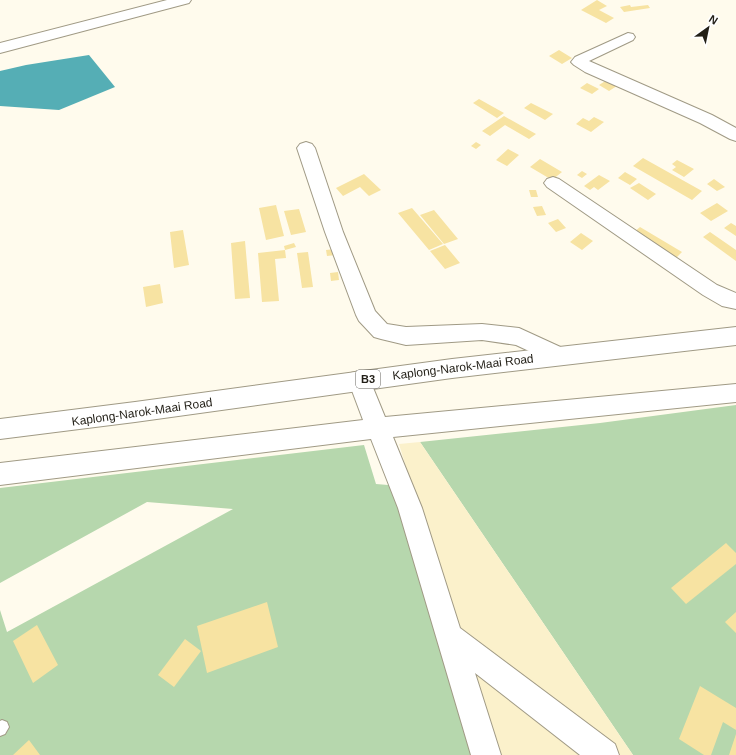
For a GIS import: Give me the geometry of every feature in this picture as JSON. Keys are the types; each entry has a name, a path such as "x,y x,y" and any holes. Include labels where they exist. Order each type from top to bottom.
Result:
{"main road":[{"path":"0,48 184,0"},
{"path":"628,37 580,60 579,62 591,69 706,119 736,135"},
{"path":"306,148 334,232 366,315 381,331 406,336 482,332 519,337 560,356"},
{"path":"553,183 710,290 729,300 736,301"},
{"name":"Kaplong-Narok-Maai Road","path":"0,429 109,417 359,380 736,336"},
{"path":"359,380 410,508 486,755"},
{"path":"0,474 379,428 736,393"},
{"path":"449,636 604,755"}],"green space":[{"path":"736,405 736,755 633,755 420,442 600,423"},
{"path":"364,445 376,484 412,487 497,755 0,755 0,610 7,632 233,509 147,502 0,583 0,488"}],"sand":[{"path":"420,442 633,755 497,755 399,444"}],"water":[{"path":"89,55 115,87 59,110 0,106 0,71 26,65"}],"building":[{"path":"597,0 607,6 599,10 614,18 606,23 581,10"},
{"path":"630,5 631,7 648,5 650,8 624,12 620,7"},
{"path":"559,50 572,58 562,64 549,56"},
{"path":"610,78 620,84 609,91 599,85"},
{"path":"587,83 599,89 592,94 580,88"},
{"path":"479,99 504,113 497,118 473,103"},
{"path":"531,103 553,114 545,120 524,108"},
{"path":"504,116 536,134 529,139 505,125 490,136 482,131"},
{"path":"594,117 604,122 591,132 576,124 583,118 589,121"},
{"path":"476,142 481,145 476,149 471,146"},
{"path":"508,149 519,155 507,166 496,160"},
{"path":"643,158 702,191 692,200 633,166"},
{"path":"540,159 562,172 552,180 530,167"},
{"path":"677,160 694,169 684,177 672,170 676,167 672,164"},
{"path":"582,171 587,174 582,178 577,175"},
{"path":"625,172 637,179 630,185 618,178"},
{"path":"364,174 381,190 369,196 360,187 343,196 336,188"},
{"path":"599,175 610,181 598,190 594,187 590,190 584,186"},
{"path":"714,179 725,187 717,191 707,184"},
{"path":"639,183 656,194 648,200 630,188"},
{"path":"529,190 536,190 538,197 531,197"},
{"path":"717,203 728,211 711,221 700,213"},
{"path":"276,205 284,236 266,240 259,208"},
{"path":"542,206 546,215 537,216 533,207"},
{"path":"412,208 443,244 429,250 398,213"},
{"path":"299,209 306,232 291,235 284,211"},
{"path":"434,210 458,239 444,244 420,215"},
{"path":"558,219 566,228 556,232 548,223"},
{"path":"731,223 736,226 736,236 724,228"},
{"path":"640,227 682,252 675,259 632,234"},
{"path":"183,230 189,265 174,268 170,232"},
{"path":"710,232 736,250 736,261 703,237"},
{"path":"581,233 593,241 582,250 570,242"},
{"path":"245,241 250,298 235,299 231,243"},
{"path":"294,243 296,247 285,250 284,246"},
{"path":"445,245 460,263 445,269 430,251"},
{"path":"335,249 336,255 327,256 326,250"},
{"path":"285,250 286,258 275,259 279,301 262,302 258,253"},
{"path":"308,252 313,287 302,288 297,253"},
{"path":"338,272 339,280 331,281 330,273"},
{"path":"160,284 163,303 146,307 143,287"},
{"path":"726,543 736,553 736,564 686,604 671,588"},
{"path":"267,602 278,647 207,673 197,626"},
{"path":"736,612 736,633 725,622"},
{"path":"37,625 58,665 33,683 13,641"},
{"path":"185,639 201,651 174,687 158,675"},
{"path":"700,686 736,708 736,730 723,722 711,755 704,755 679,739"},
{"path":"736,734 736,755 729,755"},
{"path":"29,740 40,755 13,755"}]}
